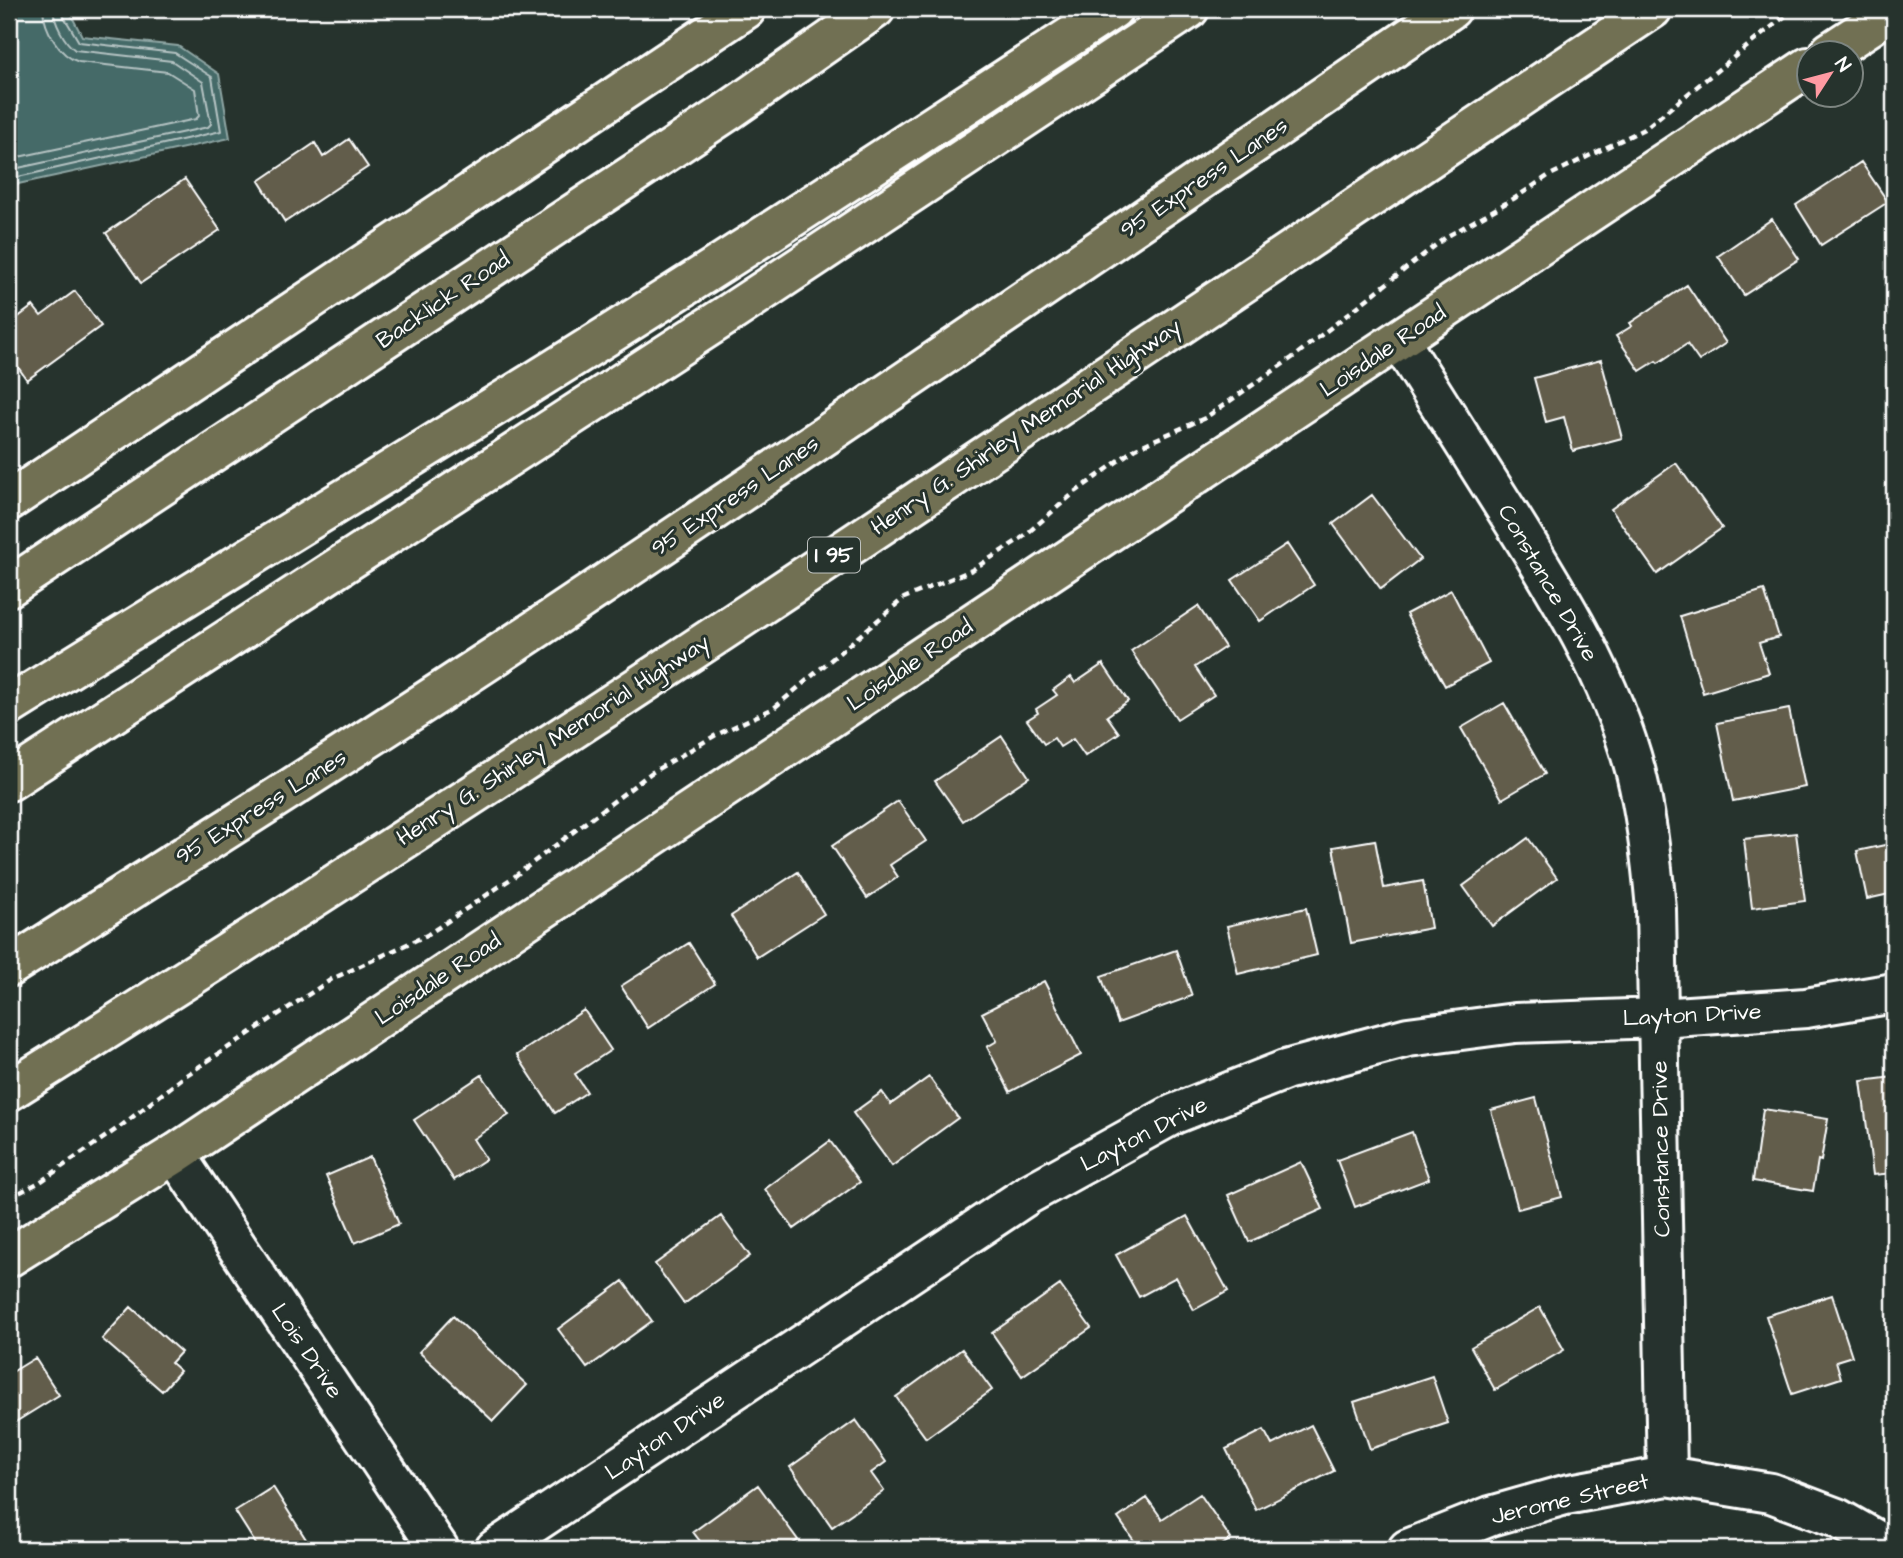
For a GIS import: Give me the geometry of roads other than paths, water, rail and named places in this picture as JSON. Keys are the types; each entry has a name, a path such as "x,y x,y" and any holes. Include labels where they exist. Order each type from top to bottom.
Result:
{"main road":[{"path":"9,501 746,9"},
{"name":"Backlick Road","path":"9,587 727,112 875,9"},
{"path":"9,706 600,340 1113,9"},
{"path":"9,781 722,319 1189,9"},
{"name":"95 Express Lanes","path":"9,967 543,624 1018,305 1451,9"},
{"name":"Henry G. Shirley Memorial Highway","path":"9,1091 179,984 690,652 1652,9"},
{"path":"1851,38 1894,10"},
{"name":"Loisdale Road","path":"9,1257 175,1154 1794,76"}],"street":[{"name":"Constance Drive","path":"1399,340 1548,576 1582,636 1612,699 1636,774 1651,852 1656,909 1667,1476"},
{"name":"Layton Drive","path":"495,1549 1029,1194 1174,1114 1285,1070 1408,1037 1515,1023 1658,1018 1806,1008 1894,993"},
{"name":"Lois Drive","path":"175,1154 439,1549"},
{"name":"Jerome Street","path":"1408,1549 1491,1516 1565,1495 1667,1476 1771,1493 1837,1518 1892,1549"}],"water":[{"path":"9,9 68,9 82,36 178,46 219,74 230,138 9,186"}]}
